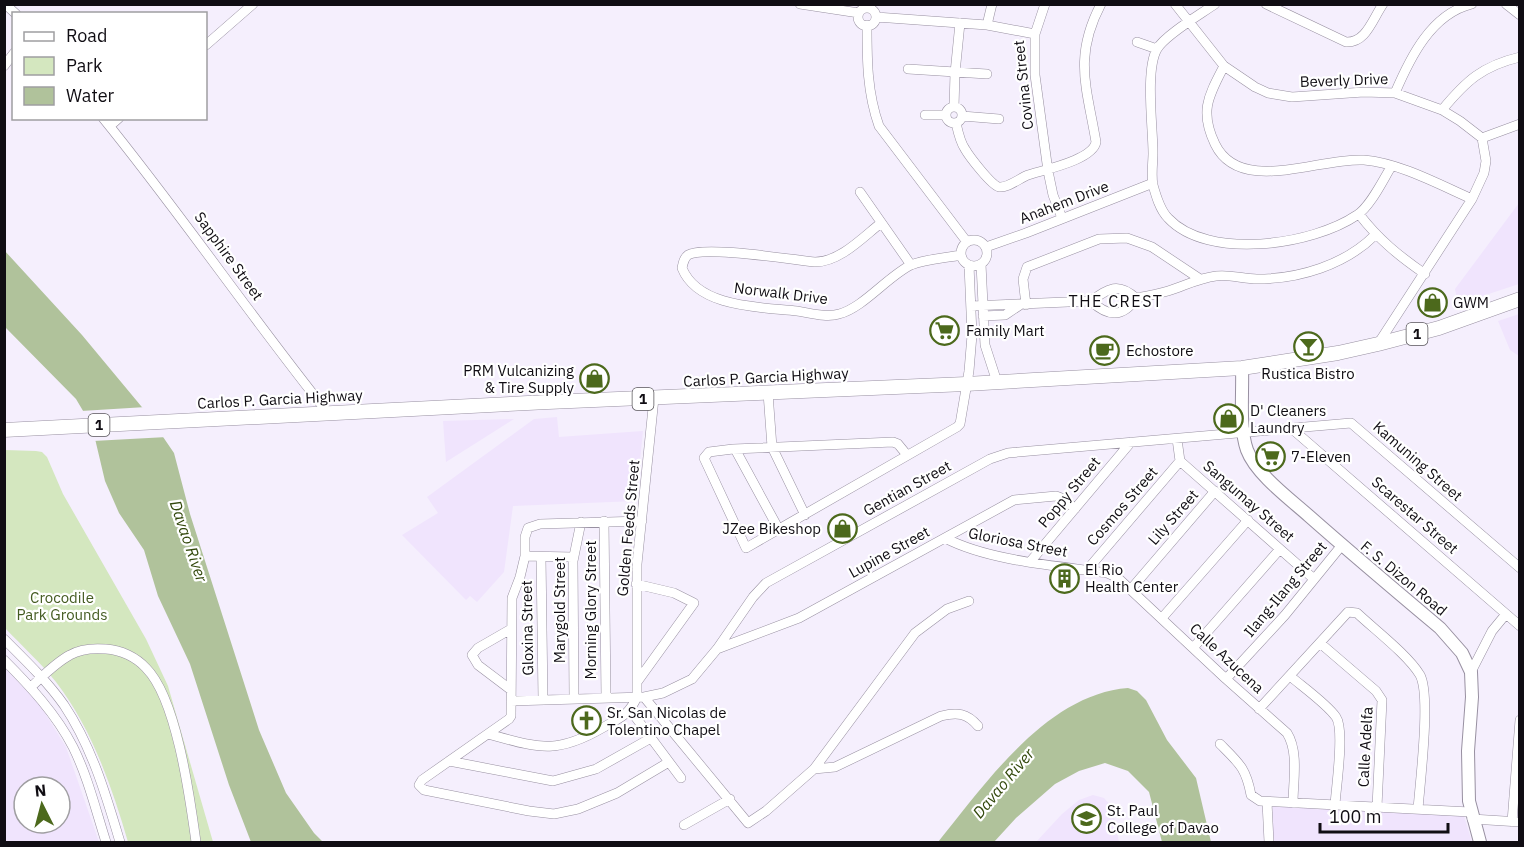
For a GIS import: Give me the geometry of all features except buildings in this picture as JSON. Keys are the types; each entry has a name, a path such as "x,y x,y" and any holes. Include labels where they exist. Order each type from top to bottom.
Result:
{"highway":[{"name":"Carlos P. Garcia Highway","path":"6,430 966,384 1242,368 1338,353 1377,344 1439,328 1520,299"}],"main road":[{"name":"F. S. Dizon Road","path":"1242,368 1243,432 1246,449 1260,470 1342,545 1440,628 1462,653 1471,672 1468,786 1471,816 1480,843"}],"street":[{"path":"207,44 253,4"},
{"path":"800,4 859,14"},
{"path":"987,25 992,4"},
{"path":"1035,34 1045,4"},
{"path":"954,107 960,110 959,119 964,149 995,185 1005,186 1026,176 1048,171 1090,152 1095,146 1086,93 1084,52 1089,31 1101,4"},
{"name":"Beverly Drive","path":"1175,4 1224,66 1268,93 1292,97 1364,92 1395,93 1442,110 1482,138"},
{"path":"1215,4 1190,21 1157,49 1150,89 1153,183 1160,207 1167,217 1179,228 1208,241 1244,243 1289,240 1307,236 1359,214 1391,167"},
{"path":"1266,4 1351,43 1360,40 1383,4"},
{"path":"1395,93 1410,60 1434,28 1446,17 1472,4"},
{"path":"1506,4 1520,15"},
{"path":"869,6 876,17 874,22 867,25 859,21 859,14 869,6"},
{"name":"Covina Street","path":"876,17 987,25 1035,34 1035,75 1048,171 1053,195 1062,218"},
{"path":"954,107 960,23"},
{"path":"867,25 868,82 879,126 967,242"},
{"path":"1137,42 1157,49"},
{"path":"1442,110 1464,84 1477,74 1491,66 1520,57"},
{"path":"1224,66 1209,96 1206,115 1212,139 1219,151 1231,163 1249,170 1262,171 1352,160 1372,161 1425,178 1472,199"},
{"path":"908,69 987,74"},
{"path":"954,107 948,110 946,115 949,122 959,119 999,120"},
{"path":"925,115 946,115"},
{"name":"Sapphire Street","path":"107,122 179,213 278,350 328,413"},
{"path":"1377,344 1472,199 1484,172 1486,161 1482,138 1520,124"},
{"name":"Anahem Drive","path":"986,247 1153,183"},
{"path":"860,192 911,265"},
{"path":"1359,214 1375,235 1389,248 1425,274"},
{"name":"Norwalk Drive","path":"882,223 840,254 822,262 727,252 700,252 689,254 682,264 684,272 697,287 714,298 742,305 832,315 848,310 911,265 961,255"},
{"path":"1091,301 1104,311 1120,312 1128,309 1136,298 1164,292 1200,279 1220,275 1255,279 1270,278 1313,271 1347,256 1375,235"},
{"path":"1023,305 1023,279 1027,267 1106,238 1127,238 1152,247 1200,279"},
{"path":"981,264 969,265 964,261 961,249 967,242 979,240 986,247 987,255 981,264 984,334 997,382"},
{"path":"908,455 893,442 735,449 709,452 704,458 746,548 778,528 805,514 908,455 958,426 972,335 969,265"},
{"path":"971,306 1091,301 1105,291 1115,288 1125,289 1136,298"},
{"path":"983,316 1005,315 1023,305"},
{"path":"972,335 984,334"},
{"path":"768,393 772,447 805,514"},
{"name":"Golden Feeds Street","path":"641,697 637,682 636,584 654,398"},
{"name":"Kamuning Street","path":"1243,432 1344,422 1353,424 1520,568"},
{"name":"Scarestar Street","path":"1291,428 1520,626"},
{"name":"Gentian Street","path":"511,701 641,697 663,693 692,679 717,649 745,607 766,583 994,457 1008,453 1243,432"},
{"name":"Sangumay Street","path":"1177,439 1180,461 1314,579"},
{"name":"Poppy Street","path":"1029,561 1131,442"},
{"path":"735,449 778,528"},
{"name":"Cosmos Street","path":"1087,570 1180,461"},
{"name":"Lily Street","path":"1131,589 1215,491"},
{"name":"Lupine Street","path":"717,649 800,618 1008,503 1020,499 1060,497 1075,509"},
{"path":"1162,618 1248,520"},
{"name":"Morning Glory Street","path":"604,521 606,698"},
{"path":"642,521 540,524 528,528 525,537 525,556 519,582 512,598 512,712 509,719 422,780 419,785 424,790 554,814 578,809 617,793 669,762"},
{"name":"Marygold Street","path":"574,699 573,557 581,522"},
{"name":"Gloriosa Street","path":"945,538 971,549 1087,570"},
{"name":"Ilang-Ilang Street","path":"1226,680 1285,615 1342,545"},
{"path":"1193,648 1280,549"},
{"path":"525,556 573,557"},
{"name":"Gloxina Street","path":"541,557 543,700"},
{"name":"Calle Azucena","path":"1087,570 1113,576 1131,589 1226,680 1290,737 1293,755 1293,803"},
{"path":"636,584 674,593 694,603 637,682"},
{"path":"488,734 531,746 551,748 573,743 631,711 641,697 730,799 748,823 766,811 814,769 915,633 947,609 969,601"},
{"path":"1259,709 1348,612 1357,613 1410,663 1423,681 1425,708 1418,809"},
{"path":"1471,672 1492,631 1506,614"},
{"path":"511,629 478,648 472,655 478,665 511,690"},
{"path":"4,639 42,677 64,705 80,733 98,772 120,843"},
{"name":"Calle Adelfa","path":"1320,643 1376,692 1382,700 1377,807"},
{"path":"31,687 71,654 92,649 114,650 136,660 146,668 156,680 168,709 187,782 196,843"},
{"path":"4,660 31,687 64,731 85,775 106,843"},
{"path":"1290,676 1333,713 1339,722 1335,805"},
{"path":"631,711 681,778"},
{"path":"814,769 835,766 941,716 954,713 964,714 978,726"},
{"path":"1220,744 1243,767 1253,798 1268,802 1418,809 1516,822 1520,720"},
{"path":"449,761 553,781 578,776 602,766 651,738"},
{"path":"85,775 98,772"},
{"path":"684,825 730,799"},
{"path":"1268,802 1269,843"}],"shaded area":[{"path":"1519,203 1519,284 1458,304 1455,289"},
{"path":"1520,314 1519,356 1510,350 1498,321"},
{"path":"557,417 559,437 643,431 636,501 513,506 504,572 477,602 470,596 466,600 402,535 438,513 427,497 534,419"},
{"path":"514,419 446,462 443,421"},
{"path":"4,667 40,705 66,747 99,842 5,842"},
{"name":"St. Paul College of Davao","path":"1093,795 1104,798 1112,807 1119,842 1036,842 1062,814 1079,800"},
{"path":"1273,805 1464,816 1472,842 1273,842"}],"green space":[{"name":"Crocodile Park Grounds","path":"5,450 42,452 47,457 63,494 146,639 168,686 213,842 128,842 100,759 80,719 56,682 5,628"}],"water":[{"name":"Davao River","path":"4,250 82,335 146,412 174,453 190,514 259,730 286,793 323,842 251,842 229,785 190,664 158,596 144,550 119,513 105,481 92,426 76,399 5,327"},
{"name":"Davao River","path":"1128,688 1137,691 1146,700 1167,740 1196,778 1211,842 1162,842 1149,792 1128,771 1105,763 1079,771 1055,784 1016,818 994,842 938,842 997,769 1045,724 1071,706 1099,694"}],"pier":[{"path":"146,407 167,437 93,441 81,411"}],"place":[{"name":"GWM","path":"1432,302"},
{"name":"Family Mart","path":"945,330"},
{"name":"Rustica Bistro","path":"1308,346"},
{"name":"Echostore","path":"1105,350"},
{"name":"PRM Vulcanizing & Tire Supply","path":"595,379"},
{"name":"D' Cleaners Laundry","path":"1229,419"},
{"name":"7-Eleven","path":"1270,456"},
{"name":"JZee Bikeshop","path":"842,528"},
{"name":"El Rio Health Center","path":"1064,578"},
{"name":"Sr. San Nicolas de Tolentino Chapel","path":"586,721"},
{"name":"St. Paul College of Davao","path":"1086,819"}],"district":[{"name":"THE CREST","path":"1116,301"}]}
